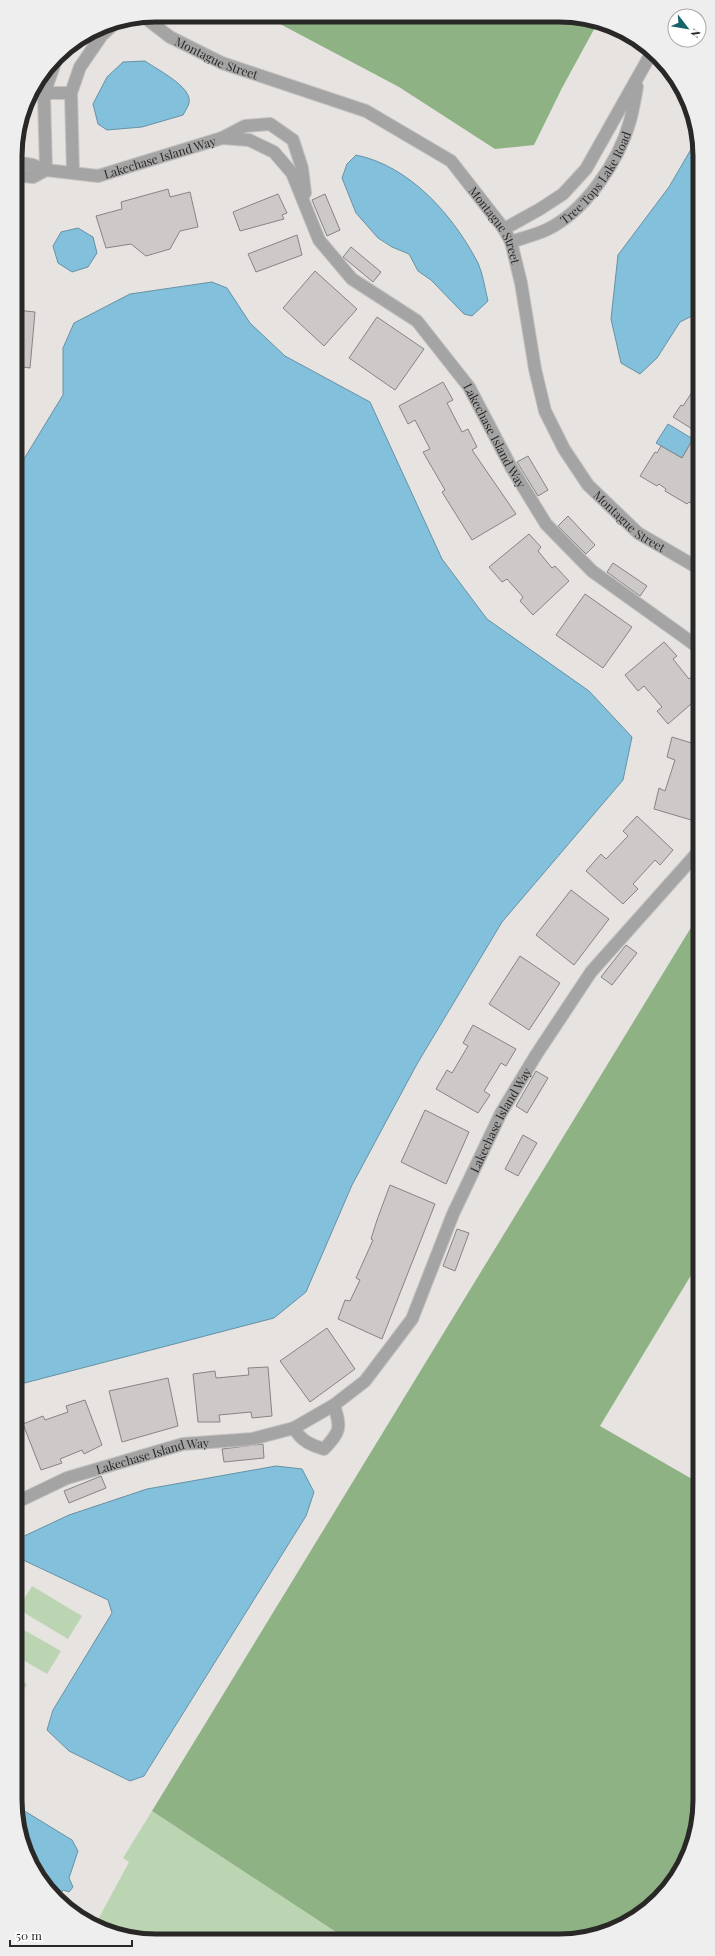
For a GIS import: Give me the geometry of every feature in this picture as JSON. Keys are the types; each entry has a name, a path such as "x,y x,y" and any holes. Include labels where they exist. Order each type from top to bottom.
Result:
{"street":[{"name":"Montague Street","path":"149,22 170,37 222,63 366,111 451,162 504,229 511,242 521,283 535,369 545,411 564,449 588,485 638,533 693,565"},
{"path":"73,174 71,93 80,67 105,32"},
{"name":"Tree Tops Lake Road","path":"504,229 560,196 586,169 649,57"},
{"path":"22,176 33,177 46,170 44,94 52,72"},
{"name":"Tree Tops Lake Road","path":"511,242 545,230 573,213 595,189 607,172 630,122 639,77"},
{"path":"38,94 71,93"},
{"name":"Lakechase Island Way","path":"22,163 33,164 46,170 98,176 222,138 245,126 270,124 293,140 302,168 308,210"},
{"path":"606,134 621,142"},
{"name":"Lakechase Island Way","path":"222,138 249,140 274,152 292,173 319,240 352,279 417,321 468,387 510,467 546,524 592,571 693,642"},
{"path":"560,196 573,213"},
{"name":"Lakechase Island Way","path":"22,1500 67,1478 183,1444 252,1439 294,1428 334,1405 365,1381 412,1319 453,1214 501,1113 536,1054 592,972 693,858"},
{"path":"294,1428 299,1437 311,1445 324,1449 335,1437 339,1424 334,1405"}],"green space":[{"path":"276,22 568,22 595,27 562,88 534,145 495,149 399,87"},
{"path":"693,924 693,1272 600,1426 693,1480 693,1809 688,1835 683,1851 675,1867 654,1895 626,1916 610,1924 576,1933 339,1934 152,1811"},
{"path":"32,1586 82,1616 68,1639 22,1611 22,1602"},
{"path":"22,1629 61,1651 47,1674 22,1659"},
{"path":"22,1681 27,1684 22,1693"},
{"path":"152,1811 339,1934 156,1934 139,1933 113,1927 98,1920 129,1862 123,1858"}],"water":[{"path":"145,61 173,79 185,91 189,97 189,103 183,115 142,127 107,130 98,124 93,104 107,77 123,62"},
{"path":"693,146 693,316 680,322 657,358 640,374 621,363 611,319 618,255 669,187"},
{"path":"356,155 376,161 412,181 428,195 456,227 478,263 483,277 488,301 472,316 464,314 431,280 418,271 409,254 392,247 378,238 356,213 342,178 347,164"},
{"path":"78,228 93,237 97,253 88,267 72,272 58,263 53,246 61,232"},
{"path":"212,282 227,288 250,323 285,356 370,402 442,559 487,619 589,691 632,737 623,780 502,922 417,1064 352,1185 306,1292 274,1318 22,1384 22,462 63,395 63,348 74,323 130,294"},
{"path":"668,424 693,439 682,458 656,443"},
{"path":"276,1466 302,1469 314,1492 306,1516 144,1776 130,1781 69,1751 47,1730 53,1710 112,1613 108,1600 22,1559 22,1537 69,1515 147,1489"},
{"path":"22,1809 72,1840 78,1851 69,1878 73,1887 69,1892 63,1890 60,1894 36,1859 29,1843"}],"building":[{"path":"168,189 170,197 190,192 198,227 180,231 170,249 146,256 131,244 106,248 96,216 122,209 121,202"},
{"path":"278,194 287,213 282,215 284,219 240,231 233,212"},
{"path":"325,194 340,230 327,236 312,200"},
{"path":"297,235 302,255 256,272 248,254"},
{"path":"351,247 381,272 373,282 343,257"},
{"path":"315,271 357,309 324,346 283,308"},
{"path":"22,311 35,312 30,368 22,367"},
{"path":"377,317 424,349 395,390 349,358"},
{"path":"443,382 453,400 447,403 462,432 468,429 477,447 472,450 516,514 472,540 442,492 445,490 423,452 430,449 415,420 408,424 399,406"},
{"path":"693,391 693,430 673,417 681,405 683,406"},
{"path":"693,439 693,504 689,502 687,504 665,491 666,489 659,484 657,486 640,476 655,452 657,453 661,446 682,458"},
{"path":"528,456 548,490 538,496 517,462"},
{"path":"568,516 595,545 586,554 558,526"},
{"path":"529,534 541,547 538,551 552,568 555,566 569,581 533,615 520,601 523,597 507,579 502,582 489,567"},
{"path":"613,563 647,586 640,596 607,572"},
{"path":"585,594 632,627 603,668 556,635"},
{"path":"664,642 677,656 673,659 689,679 693,676 693,702 668,724 657,711 662,707 644,686 638,691 625,675"},
{"path":"672,737 693,743 693,821 654,809 659,788 665,791 675,760 667,757"},
{"path":"637,816 673,850 660,865 655,860 633,884 638,889 623,904 586,871 601,854 606,859 628,836 623,831"},
{"path":"571,890 609,919 574,965 536,935"},
{"path":"626,945 637,953 612,985 601,977"},
{"path":"520,956 560,983 529,1030 489,1004"},
{"path":"473,1025 516,1049 506,1066 501,1063 484,1091 490,1095 478,1113 436,1089 447,1070 452,1073 468,1046 463,1043"},
{"path":"536,1071 548,1078 527,1113 516,1106"},
{"path":"425,1110 469,1132 446,1184 401,1162"},
{"path":"523,1135 537,1143 518,1176 505,1169"},
{"path":"390,1185 435,1204 382,1339 338,1319 345,1300 350,1301 360,1280 356,1278 373,1240 371,1239"},
{"path":"457,1229 469,1233 455,1271 443,1266"},
{"path":"327,1328 355,1369 310,1402 280,1361"},
{"path":"268,1367 272,1416 252,1418 251,1412 219,1415 220,1422 198,1422 193,1374 215,1371 216,1378 249,1375 248,1368"},
{"path":"168,1378 178,1426 122,1442 109,1391"},
{"path":"85,1400 102,1445 84,1454 82,1450 60,1459 62,1463 41,1470 23,1424 43,1416 45,1420 68,1412 66,1406"},
{"path":"263,1444 264,1458 224,1462 222,1449"},
{"path":"101,1476 106,1488 69,1503 64,1491"}]}
